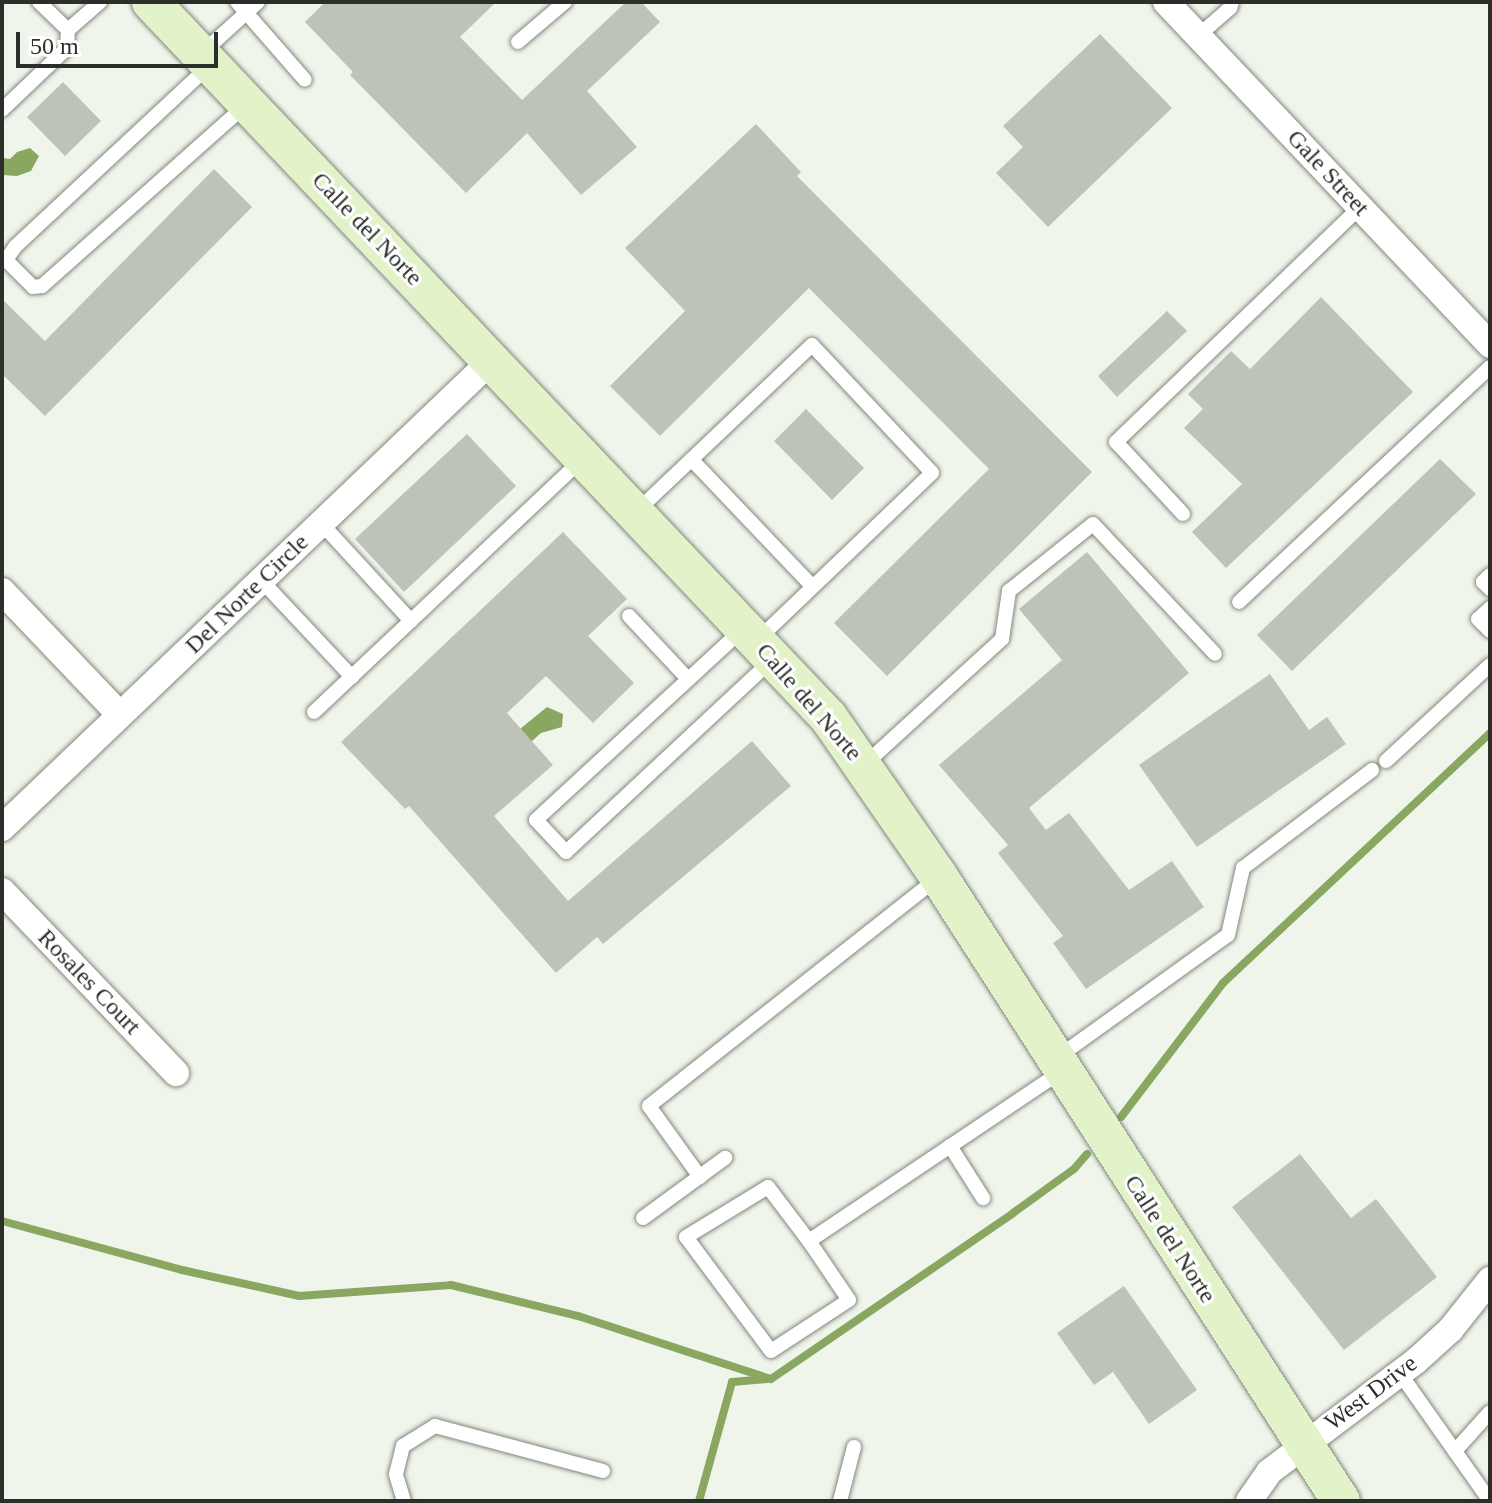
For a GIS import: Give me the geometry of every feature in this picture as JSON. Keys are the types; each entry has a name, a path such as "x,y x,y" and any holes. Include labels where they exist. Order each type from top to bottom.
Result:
{"street":[{"name":"Calle del Norte","path":"151,2 829,718 939,877 1302,1445 1341,1501"},
{"name":"Gale Street","path":"1166,2 1490,345"},
{"name":"Del Norte Circle","path":"2,828 492,360"},
{"path":"2,591 120,715"},
{"name":"Rosales Court","path":"2,891 176,1073"},
{"name":"West Drive","path":"1249,1501 1269,1472 1451,1329 1490,1280"}],"lane":[{"path":"39,2 68,30"},
{"path":"2,110 67,48 68,30 100,2"},
{"path":"518,42 565,2"},
{"path":"1198,36 1230,8 1232,2"},
{"path":"248,104 42,286 33,287 6,260 15,247 206,60 247,5 305,80"},
{"path":"1183,514 1116,442 1360,207"},
{"path":"636,512 812,345 932,473 812,586 566,852 536,820 688,679 758,642"},
{"path":"1239,602 1490,367"},
{"path":"314,712 584,457"},
{"path":"692,460 812,586"},
{"path":"321,523 411,621"},
{"path":"864,765 1002,639 1009,591 1093,524 1215,654"},
{"path":"1490,575 1483,582 1490,589"},
{"path":"261,580 352,677"},
{"path":"1490,608 1478,619 1490,631"},
{"path":"629,616 688,679"},
{"path":"1386,761 1490,665"},
{"path":"809,1241 950,1146 1228,935 1243,868 1372,770"},
{"path":"700,1177 649,1106 939,877"},
{"path":"950,1146 983,1198"},
{"path":"643,1218 725,1158"},
{"path":"768,1187 809,1241 849,1300 771,1351 686,1237 768,1187"},
{"path":"1399,1372 1490,1501"},
{"path":"1455,1451 1490,1412"},
{"path":"404,1501 396,1474 403,1446 435,1426 603,1471"},
{"path":"840,1501 854,1447"}],"shaded area":[{"path":"30,148 39,156 31,171 17,176 2,175 2,158 10,159 17,152"},
{"path":"547,707 563,714 562,727 541,733 532,741 523,739 520,729"}],"building":[{"path":"325,2 496,2 460,37 522,100 626,2 641,2 660,22 587,91 637,147 581,195 527,133 466,193 350,75 353,72 305,22"},
{"path":"1100,34 1172,108 1048,227 996,173 1023,147 1003,126"},
{"path":"63,82 101,121 65,156 27,117"},
{"path":"756,124 801,172 797,176 1092,472 887,676 834,623 989,469 809,288 660,436 610,386 685,311 625,248"},
{"path":"214,169 252,207 45,416 2,374 2,299 45,341"},
{"path":"1321,297 1413,392 1226,568 1192,532 1242,484 1184,428 1203,409 1188,394 1231,351 1250,369"},
{"path":"1167,311 1187,331 1117,397 1098,376"},
{"path":"806,409 864,468 832,500 774,441"},
{"path":"467,434 516,486 404,592 355,539"},
{"path":"1440,459 1476,494 1292,671 1257,635"},
{"path":"563,532 627,599 588,636 634,683 593,723 546,676 507,713 553,765 494,816 568,901 752,741 791,786 603,944 597,937 556,973 409,806 405,809 341,742"},
{"path":"1087,552 1189,673 1029,808 1046,830 1069,813 1129,890 1172,861 1204,907 1086,989 1053,943 1063,936 998,853 1008,845 939,765 1062,660 1019,609"},
{"path":"1270,674 1309,730 1327,717 1346,744 1197,847 1139,765"},
{"path":"1300,1154 1351,1218 1376,1199 1437,1277 1344,1350 1232,1207"},
{"path":"1124,1286 1197,1390 1149,1424 1113,1372 1094,1385 1057,1333"}],"waterway":[{"path":"1121,1117 1223,983 1490,733"},
{"path":"2,1221 182,1270 299,1296 451,1285 578,1316 771,1379 1013,1213 1074,1169 1087,1154"},
{"path":"699,1501 732,1382 767,1379"}]}
